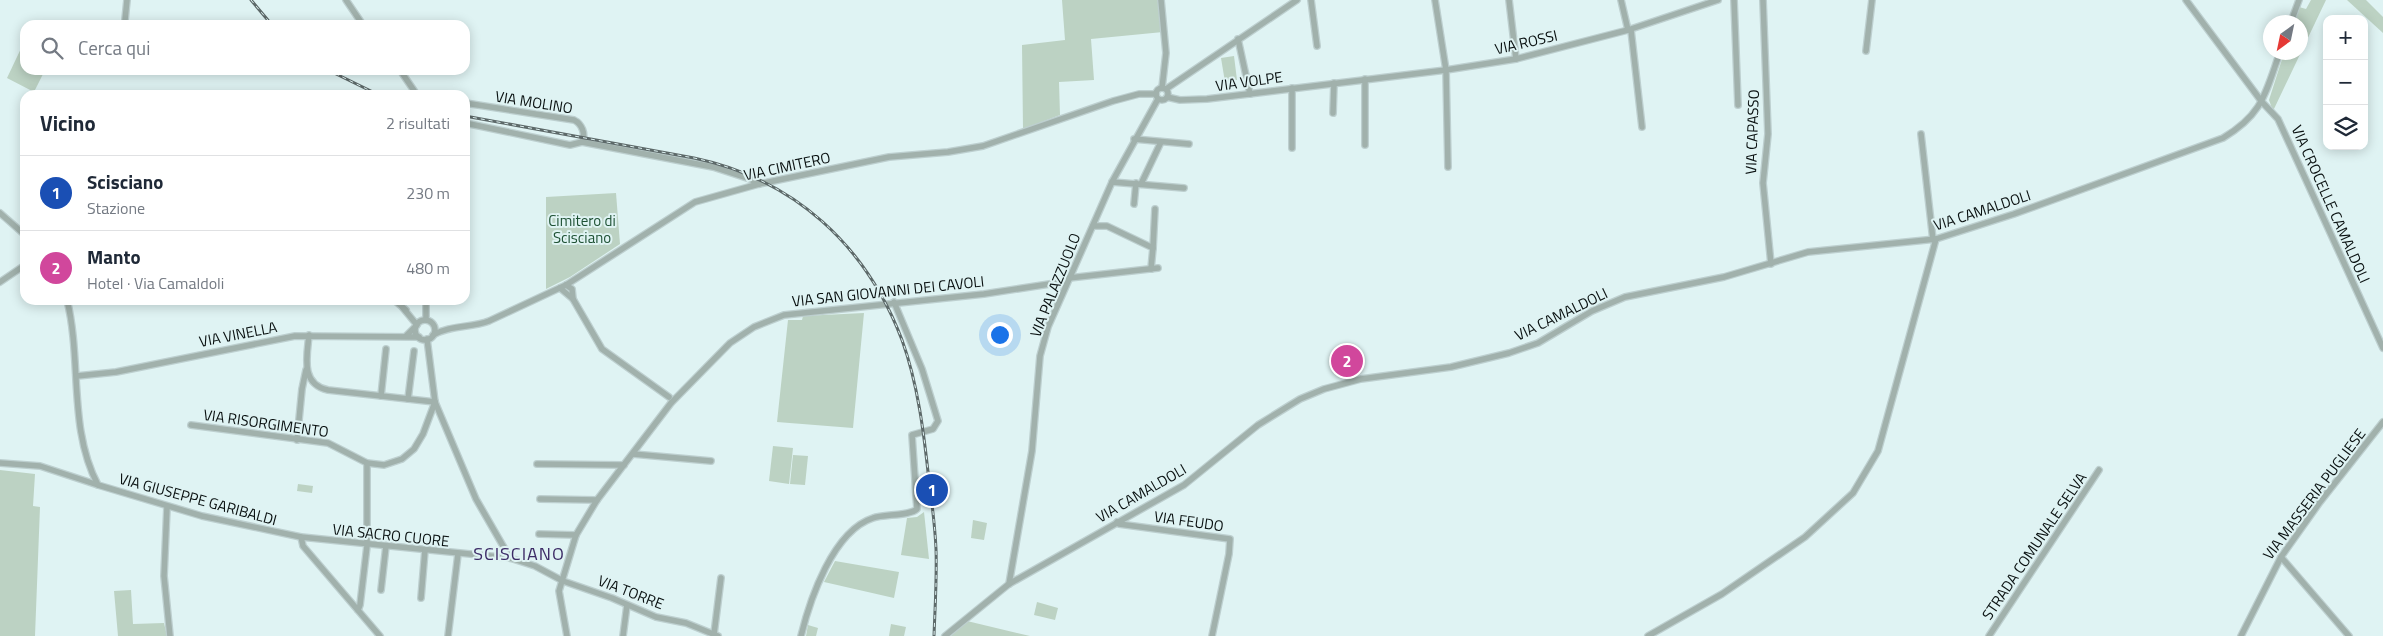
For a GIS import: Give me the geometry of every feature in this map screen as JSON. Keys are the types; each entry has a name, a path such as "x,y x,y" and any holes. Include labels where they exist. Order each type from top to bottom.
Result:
{"street":[{"path":"125,20 127,0"},
{"path":"346,0 360,20"},
{"path":"1161,0 1166,53 1164,88 1167,97"},
{"path":"1164,88 1297,0"},
{"path":"1311,0 1317,46"},
{"path":"1435,0 1446,70 1448,167"},
{"path":"1508,0 1516,59"},
{"path":"1622,0 1630,30 1642,127"},
{"name":"VIA ROSSI","path":"1334,83 1446,70 1516,59 1630,30 1718,0"},
{"path":"1734,0 1738,105"},
{"name":"VIA CAPASSO","path":"1763,0 1768,134 1762,183 1771,264"},
{"path":"1866,51 1872,0"},
{"name":"VIA CROCELLE CAMALDOLI","path":"2186,0 2261,103 2278,119 2383,348"},
{"path":"2294,15 2299,0"},
{"path":"1238,40 1250,94"},
{"path":"2261,103 2277,60"},
{"path":"404,75 414,90"},
{"path":"1365,79 1365,145"},
{"path":"1333,114 1334,83"},
{"name":"VIA VOLPE","path":"1157,97 1164,100 1167,97 1180,100 1207,99 1334,83"},
{"name":"VIA PALAZZUOLO","path":"1009,584 1032,451 1040,356 1048,327 1112,182 1157,97 1158,89 1164,88"},
{"path":"1292,88 1292,148"},
{"name":"VIA CIMITERO","path":"433,335 450,329 483,324 560,288 695,202 759,184 889,157 948,152 983,146 1113,101 1139,94 1157,97"},
{"name":"VIA CAMALDOLI","path":"945,636 1009,584 1184,485 1258,425 1284,408 1324,389 1361,379 1468,364 1509,353 1538,343 1592,311 1625,297 1724,277 1808,252 1935,240 2014,214 2223,138 2247,122 2261,103"},
{"name":"VIA MOLINO","path":"470,104 574,120 583,130 584,138 582,142"},
{"path":"470,124 570,145 582,142 713,167 750,178 759,184"},
{"path":"1648,636 1722,594 1798,542 1853,493 1878,452 1935,240 1921,134"},
{"path":"1134,139 1189,144"},
{"path":"1134,204 1138,184 1161,142"},
{"path":"1112,182 1184,188"},
{"path":"1151,269 1155,209"},
{"path":"0,213 20,231"},
{"path":"1092,226 1107,226 1152,248"},
{"path":"0,282 20,268"},
{"path":"1069,278 1158,268"},
{"path":"573,296 578,276"},
{"name":"VIA SAN GIOVANNI DEI CAVOLI","path":"567,636 566,623 559,596 576,535 597,500 664,412 668,399 678,393 730,343 754,327 784,315 984,294 1056,283 1066,285"},
{"path":"566,284 602,349 668,399"},
{"path":"560,288 573,296"},
{"path":"801,636 808,606 836,550 847,534 868,519 884,515 911,513 918,509 912,435 933,430 938,421 922,369 894,302"},
{"name":"VIA GIUSEPPE GARIBALDI","path":"68,305 75,338 78,402 84,448 90,469 98,485 166,507 301,537"},
{"path":"400,305 415,318 450,329"},
{"path":"425,320 426,305"},
{"path":"403,308 417,326 416,332 419,337 427,339 433,335 435,329 433,323"},
{"path":"406,336 425,320"},
{"path":"298,440 302,388 307,368 306,347 309,335"},
{"path":"300,336 306,347"},
{"name":"VIA VINELLA","path":"76,376 116,372 300,336 419,337"},
{"path":"427,339 435,402 476,499 510,558"},
{"path":"381,396 386,349"},
{"path":"408,399 414,351"},
{"path":"307,368 314,383 322,389 435,402"},
{"path":"358,610 367,546 367,463 384,465 408,455 424,434 435,402"},
{"name":"VIA MASSERIA PUGLIESE","path":"2241,636 2281,557 2383,422"},
{"name":"VIA RISORGIMENTO","path":"191,425 336,446 367,463"},
{"path":"633,454 710,461"},
{"path":"0,463 40,466 98,485"},
{"path":"537,464 624,465"},
{"name":"STRADA COMUNALE SELVA","path":"1989,636 2099,470"},
{"path":"540,499 597,500"},
{"path":"166,507 164,576 170,636"},
{"name":"VIA FEUDO","path":"1117,522 1119,524 1230,540 1229,554 1212,636"},
{"path":"539,534 576,535"},
{"path":"301,537 303,546 380,636"},
{"name":"VIA SACRO CUORE","path":"301,537 367,546 386,546 510,558 542,569 563,581"},
{"path":"382,590 386,546"},
{"path":"421,598 425,550"},
{"path":"448,636 458,554"},
{"path":"2281,557 2349,636"},
{"path":"716,635 721,578"},
{"name":"VIA TORRE","path":"563,581 656,617 686,623 716,635"},
{"path":"623,636 627,605"}],"green space":[{"path":"1062,0 1159,0 1163,32 1091,39 1094,80 1059,82 1060,115 1023,129 1022,45 1065,40"},
{"path":"2311,0 2326,0 2308,38 2308,15 2296,15 2299,7 2306,9"},
{"path":"2347,0 2366,0 2383,17 2383,33 2368,19 2368,15 2363,15"},
{"path":"20,51 20,75 42,75 35,90 30,90 7,78"},
{"path":"1234,56 1237,80 1225,82 1221,58"},
{"path":"2282,60 2297,60 2273,111 2269,100"},
{"name":"Cimitero di Scisciano","path":"616,193 620,244 570,277 546,289 546,197"},
{"path":"864,313 853,428 777,422 788,320 802,320 803,316"},
{"path":"773,446 793,448 789,484 769,481"},
{"path":"793,455 808,456 805,485 790,484"},
{"path":"0,470 35,474 33,506 40,507 35,636 0,636"},
{"path":"298,484 313,486 312,493 297,491"},
{"path":"924,512 929,559 901,555 907,518 917,517"},
{"path":"973,520 987,523 984,540 971,538"},
{"path":"835,561 899,572 894,598 824,582"},
{"path":"131,590 133,624 164,623 167,636 118,636 114,591"},
{"path":"1037,602 1058,608 1055,620 1034,615"},
{"path":"967,621 1030,636 951,636"},
{"path":"891,624 906,627 904,636 889,636"},
{"path":"808,625 818,628 816,636 806,636"}],"railway":[{"path":"251,0 268,20"},
{"path":"338,75 369,90"},
{"path":"470,117 694,158 730,168 764,182 794,200 822,221 847,246 868,274 887,306 908,357 920,409 936,540 934,636"}],"place":[{"name":"Manto","path":"1347,361"},
{"name":"Scisciano","path":"932,490"}],"district":[{"name":"SCISCIANO","path":"519,553"}]}
